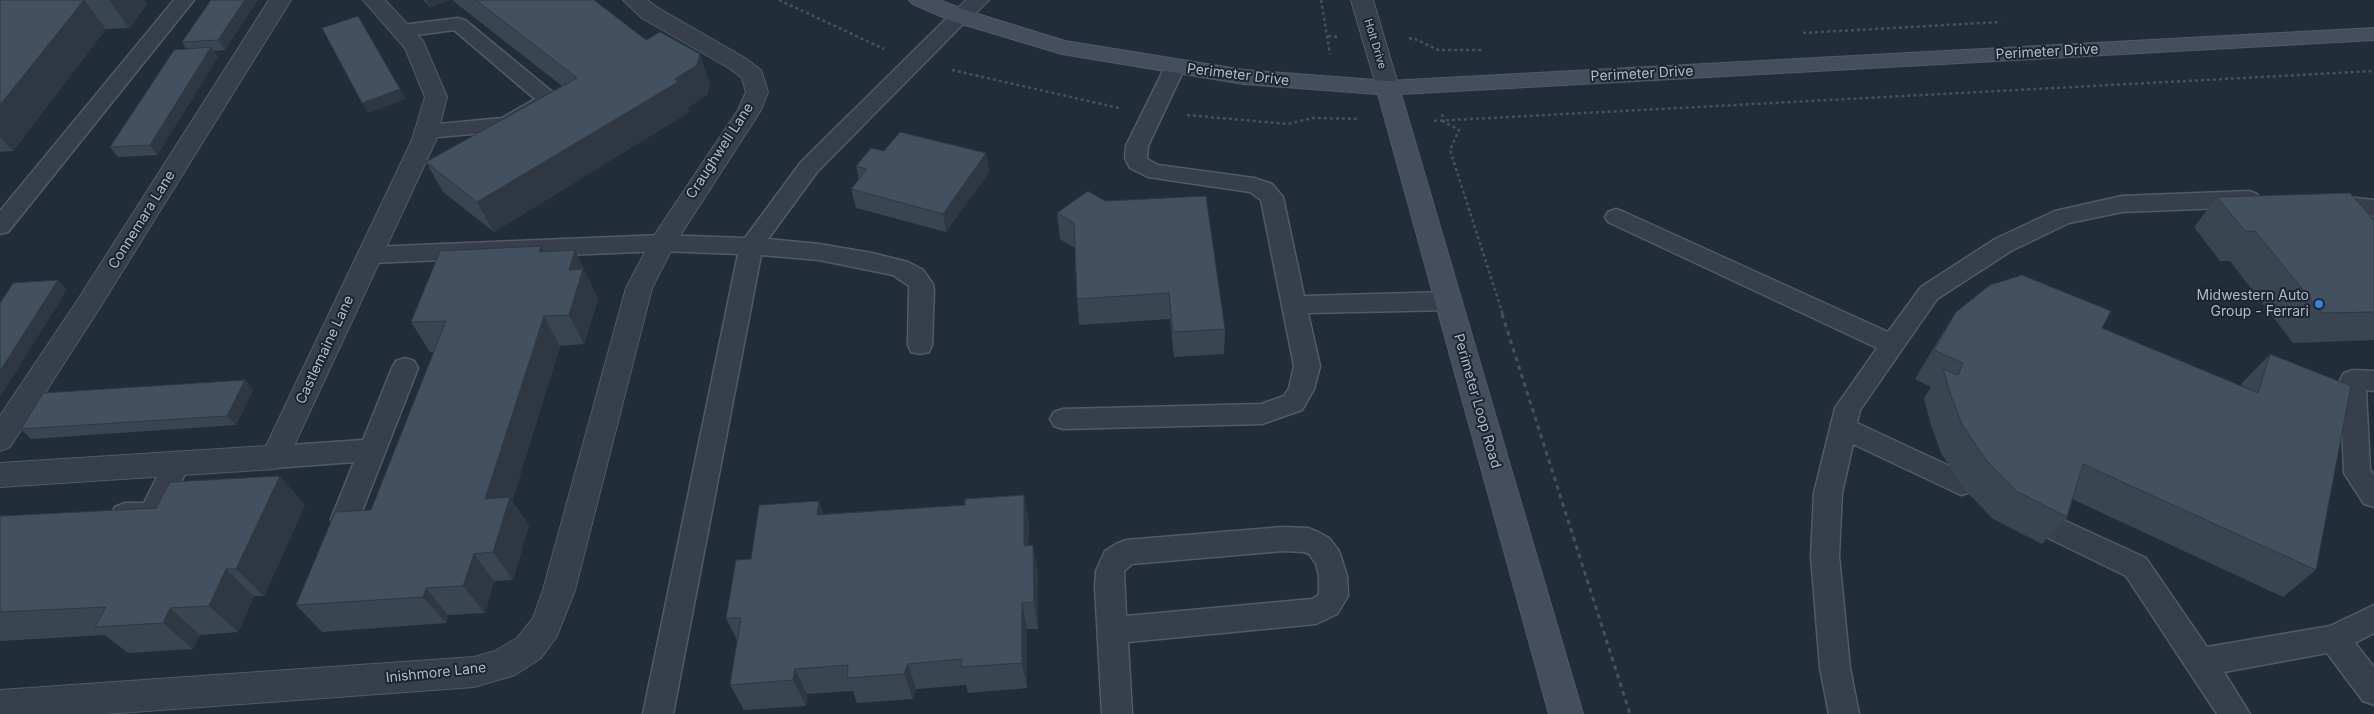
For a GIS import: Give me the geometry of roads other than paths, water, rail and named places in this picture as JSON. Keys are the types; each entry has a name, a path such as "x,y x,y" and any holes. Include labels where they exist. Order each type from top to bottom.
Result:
{"main road":[{"name":"Perimeter Drive","path":"920,0 960,16 1062,47 1244,78 1388,88 2374,34"},
{"name":"Perimeter Loop Road","path":"1388,88 1566,714"}],"street":[{"name":"Connemara Lane","path":"0,439 88,305 280,0"},
{"name":"Castlemaine Lane","path":"275,457 370,256 426,131 436,97 415,46 374,0"},
{"name":"Craughwell Lane","path":"634,0 650,13 737,63 753,75 757,92 749,110 662,243"},
{"path":"960,16 978,0"},
{"name":"Holt Drive","path":"1362,0 1388,88"},
{"name":"Inishmore Lane","path":"0,706 474,672 503,664 529,648 546,626 558,590 639,288 662,243"},
{"path":"0,475 275,457"}],"lane":[{"path":"0,226 184,0"},
{"path":"658,714 751,246 809,167 960,16"},
{"path":"402,31 458,24 549,100 507,124 426,131"},
{"path":"1063,419 1262,414 1284,408 1293,403 1308,366 1272,197 1264,189 1254,185 1156,172 1138,163 1136,158 1137,146 1175,67"},
{"path":"1844,714 1835,668 1825,556 1828,493 1848,408 1929,293 2003,245 2063,216 2122,204 2246,199 2273,200"},
{"path":"2309,202 2374,208"},
{"path":"2336,203 2355,224"},
{"path":"1616,217 1892,344"},
{"path":"370,256 662,243 751,246 819,252 872,261 900,268 915,276 921,284 922,291 920,345"},
{"path":"1295,305 1449,301"},
{"path":"345,519 405,368"},
{"path":"2374,381 2353,380 2357,474 2374,496"},
{"path":"1843,428 1961,484"},
{"path":"275,457 372,450"},
{"path":"104,517 152,514 177,463"},
{"path":"2048,525 2136,567 2236,714"},
{"path":"1112,630 1316,610 1327,605 1334,596 1329,560 1319,546 1308,540 1283,539 1126,552 1116,560 1110,571 1112,630 1117,714"},
{"path":"2201,662 2334,639 2374,618"},
{"path":"2334,639 2374,691"}],"place":[{"name":"Midwestern Auto Group - Ferrari","path":"2319,304"}]}
